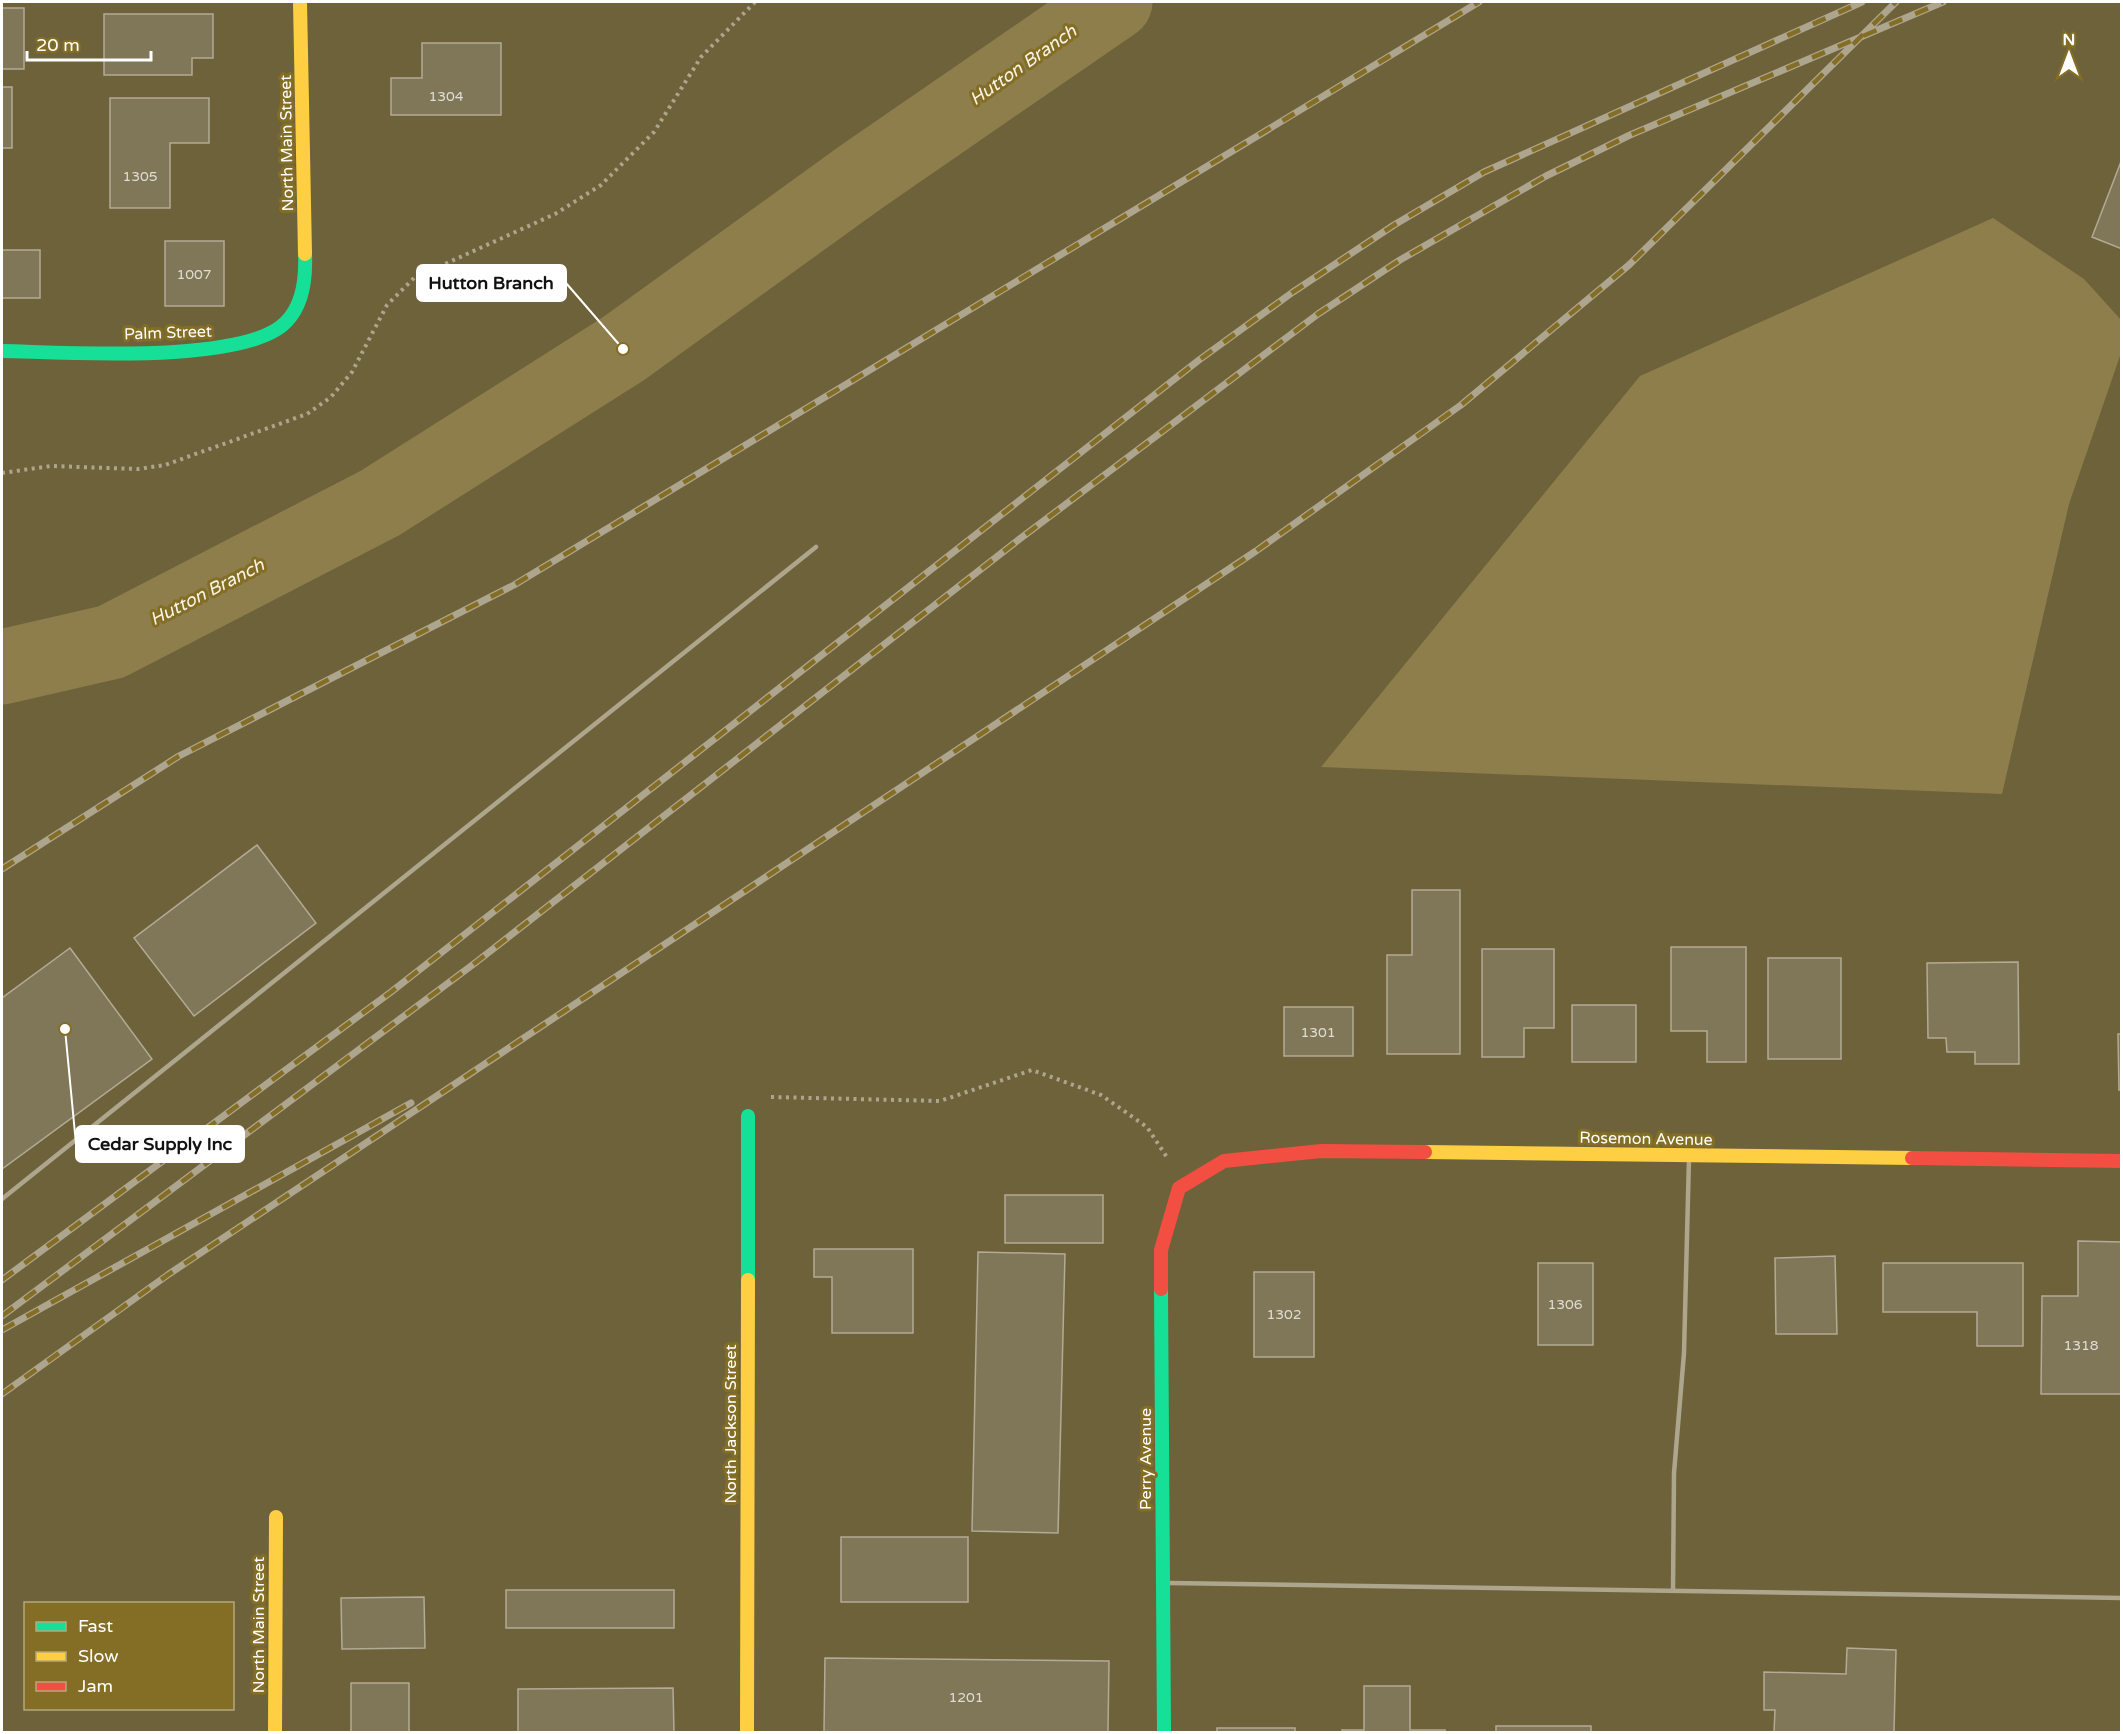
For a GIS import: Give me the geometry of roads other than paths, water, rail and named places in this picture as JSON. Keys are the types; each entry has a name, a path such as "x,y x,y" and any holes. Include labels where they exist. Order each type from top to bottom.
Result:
{"street":[{"name":"North Main Street","path":"300,2 306,283"},
{"name":"Palm Street","path":"2,351 204,351 255,341 286,324 306,283"},
{"name":"North Jackson Street","path":"747,1732 748,1116"},
{"name":"Rosemon Avenue","path":"1182,1186 1224,1161 1321,1151 2121,1161"},
{"name":"Perry Avenue","path":"1164,1732 1161,1250 1182,1186"},
{"name":"North Main Street","path":"275,1732 276,1517"}],"lane":[{"path":"2,1199 816,547"},
{"path":"1673,1591 1674,1473 1683,1353 1689,1156"},
{"path":"1163,1583 2121,1598"}],"waterway":[{"name":"Hutton Branch","path":"2,667 111,642 380,503 623,349 861,177 1115,2"}],"railway":[{"path":"2,869 179,756 514,585 1479,2"},
{"path":"2,1280 391,992 1199,360 1293,292 1394,225 1484,172 1862,2"},
{"path":"2,1394 169,1274 1256,551 1461,405 1629,265 1896,2"},
{"path":"2,1316 475,963 1017,541 1318,314 1400,260 1546,176 1630,135 1943,2"},
{"path":"2,1330 411,1103"}],"place":[{"name":"Hutton Branch","path":"623,349"},
{"name":"Cedar Supply Inc","path":"65,1029"}]}
